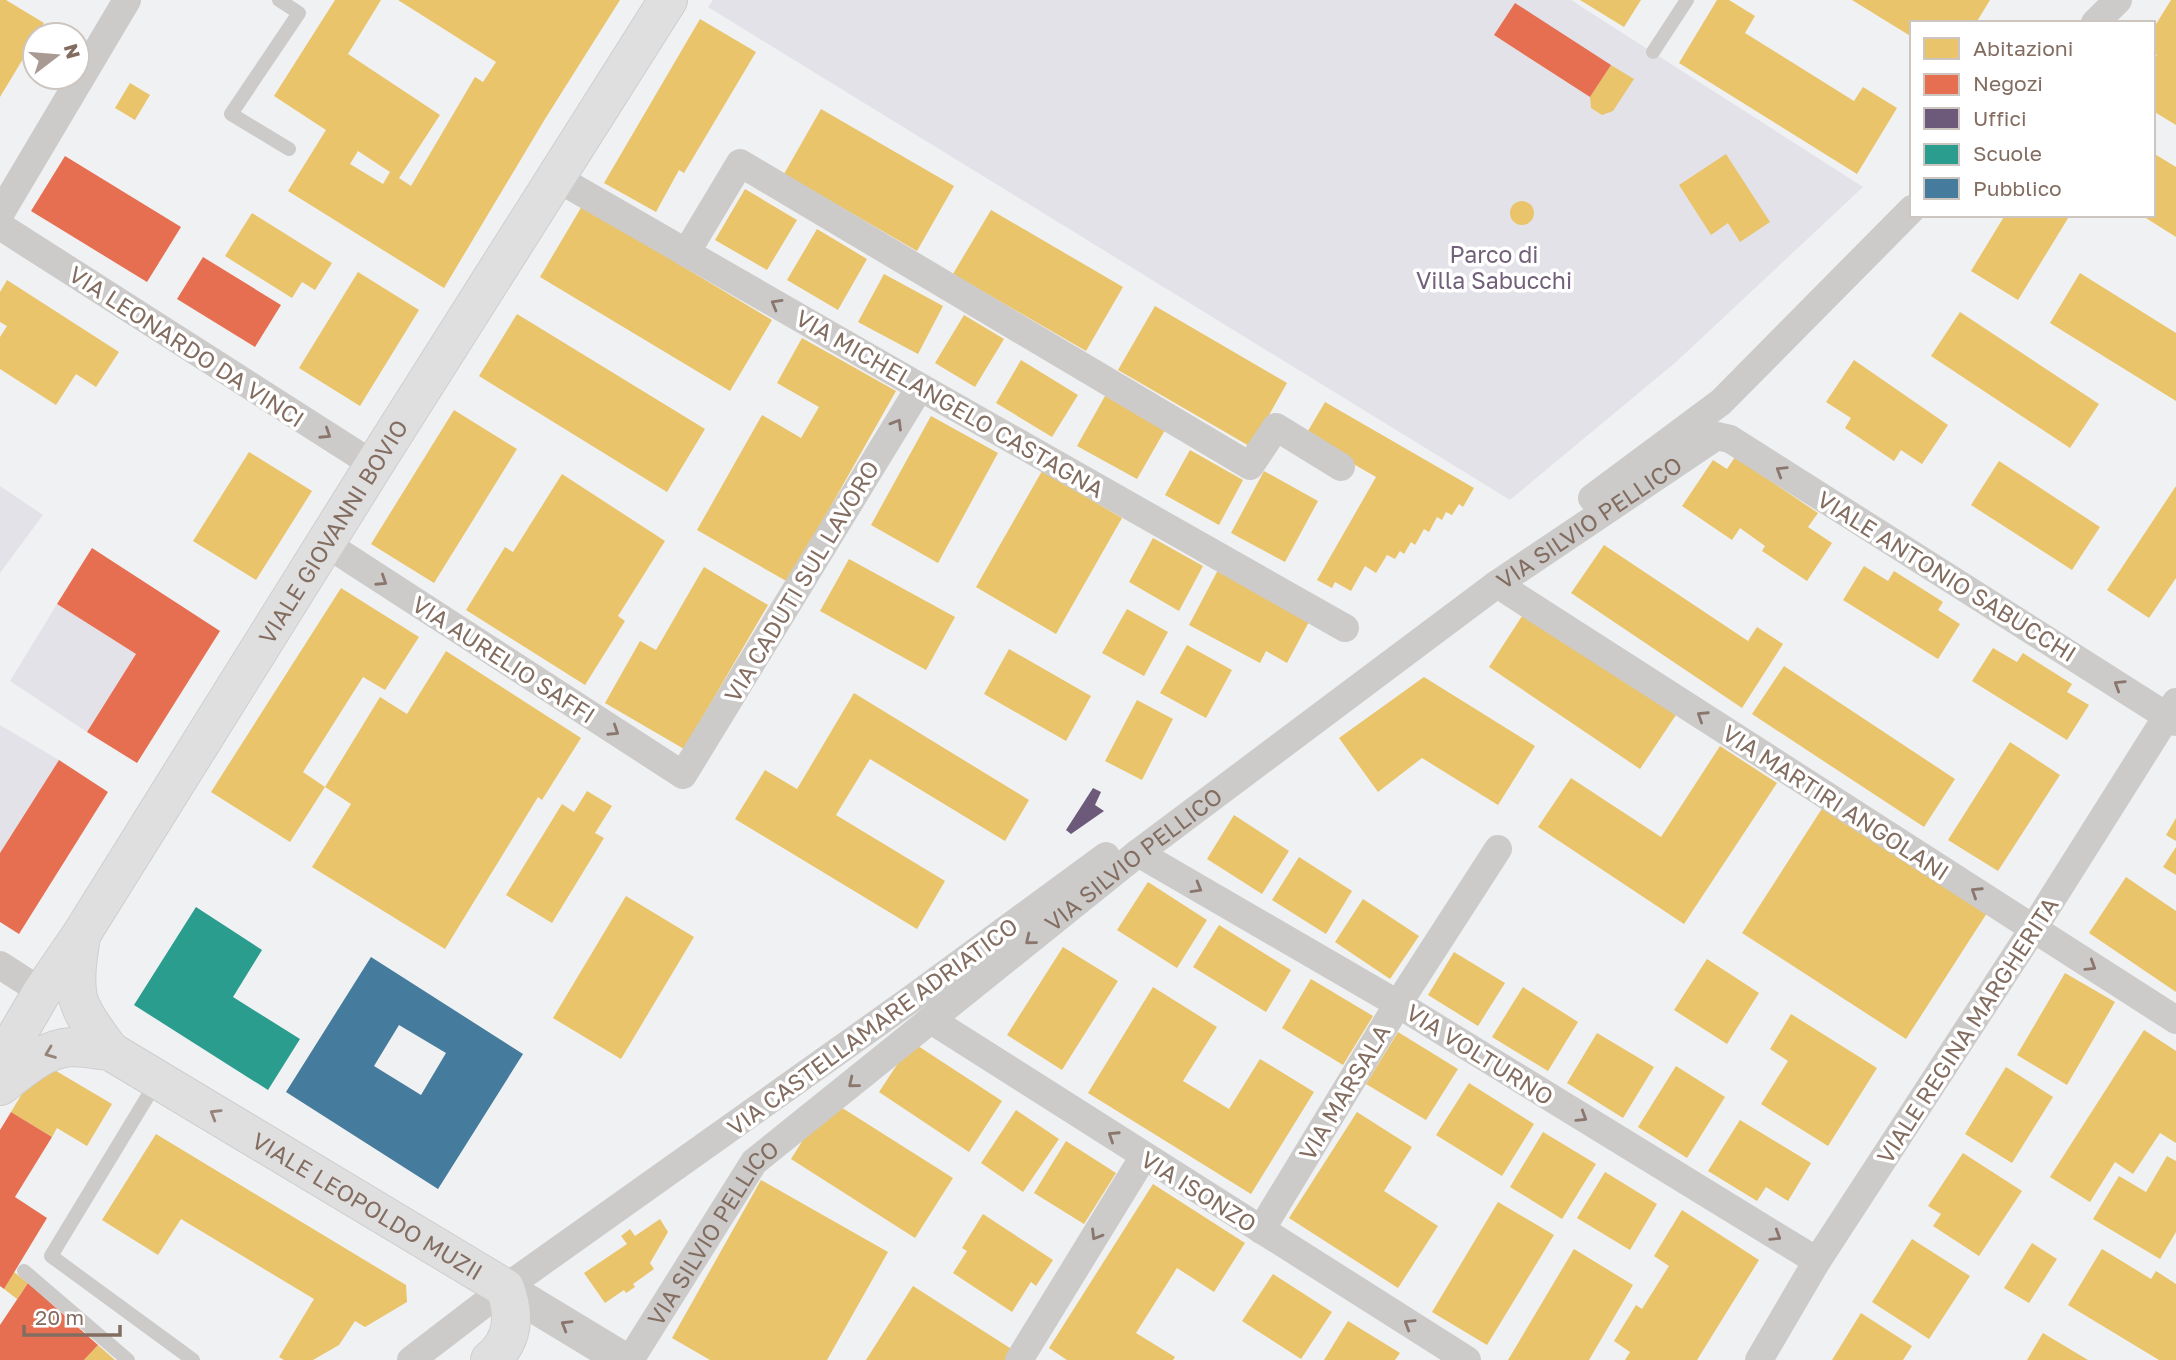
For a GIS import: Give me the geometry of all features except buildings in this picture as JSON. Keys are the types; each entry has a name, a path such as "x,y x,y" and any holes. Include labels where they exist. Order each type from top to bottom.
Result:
{"main road":[{"name":"VIALE GIOVANNI BOVIO","path":"0,1064 60,995 81,935 374,464 668,0"},
{"name":"VIALE LEOPOLDO MUZII","path":"60,995 87,1016 110,1051 505,1287"},
{"name":"VIALE LEOPOLDO MUZII","path":"0,1086 52,1050 74,1047 110,1051"},
{"path":"490,1360 499,1353 511,1328 512,1312 505,1287"}],"street":[{"path":"0,214 127,0"},
{"path":"2097,21 2118,0"},
{"path":"686,253 740,163 1250,466 1276,427 1341,467"},
{"name":"VIA MICHELANGELO CASTAGNA","path":"555,177 1345,628"},
{"name":"VIA CASTELLAMARE ADRIATICO","path":"411,1360 505,1287 910,1000 1721,402 1910,211"},
{"name":"VIA LEONARDO DA VINCI","path":"0,226 374,464"},
{"name":"VIA CADUTI SUL LAVORO","path":"683,775 920,387"},
{"name":"VIA SILVIO PELLICO","path":"630,1360 754,1162 1138,853 1497,584 1717,436"},
{"name":"VIALE ANTONIO SABUCCHI","path":"1717,436 1730,439 2173,713"},
{"name":"VIA AURELIO SAFFI","path":"325,543 683,775"},
{"name":"VIA MARTIRI ANGOLANI","path":"1497,584 2176,1020"},
{"name":"VIALE REGINA MARGHERITA","path":"1759,1360 1817,1261 2173,713"},
{"name":"VIA MARSALA","path":"1261,1230 1398,1004 1498,849"},
{"name":"VIA VOLTURNO","path":"1138,853 1398,1004 1817,1261"},
{"path":"0,965 60,995"},
{"name":"VIA ISONZO","path":"931,1020 1467,1360"},
{"path":"1019,1360 1144,1156"},
{"name":"VIALE LEOPOLDO MUZII","path":"505,1287 624,1360"}],"lane":[{"path":"279,0 299,13 232,114 289,149"},
{"path":"1653,52 1687,0"},
{"path":"157,1080 51,1256 193,1360"},
{"path":"24,1271 128,1360"}],"green space":[{"name":"Parco di Villa Sabucchi","path":"713,0 1571,0 1863,187 1676,362 1510,500 708,7"},
{"path":"0,486 43,515 0,573"},
{"path":"57,604 136,654 87,732 10,681"},
{"path":"0,725 59,760 0,853"}]}
